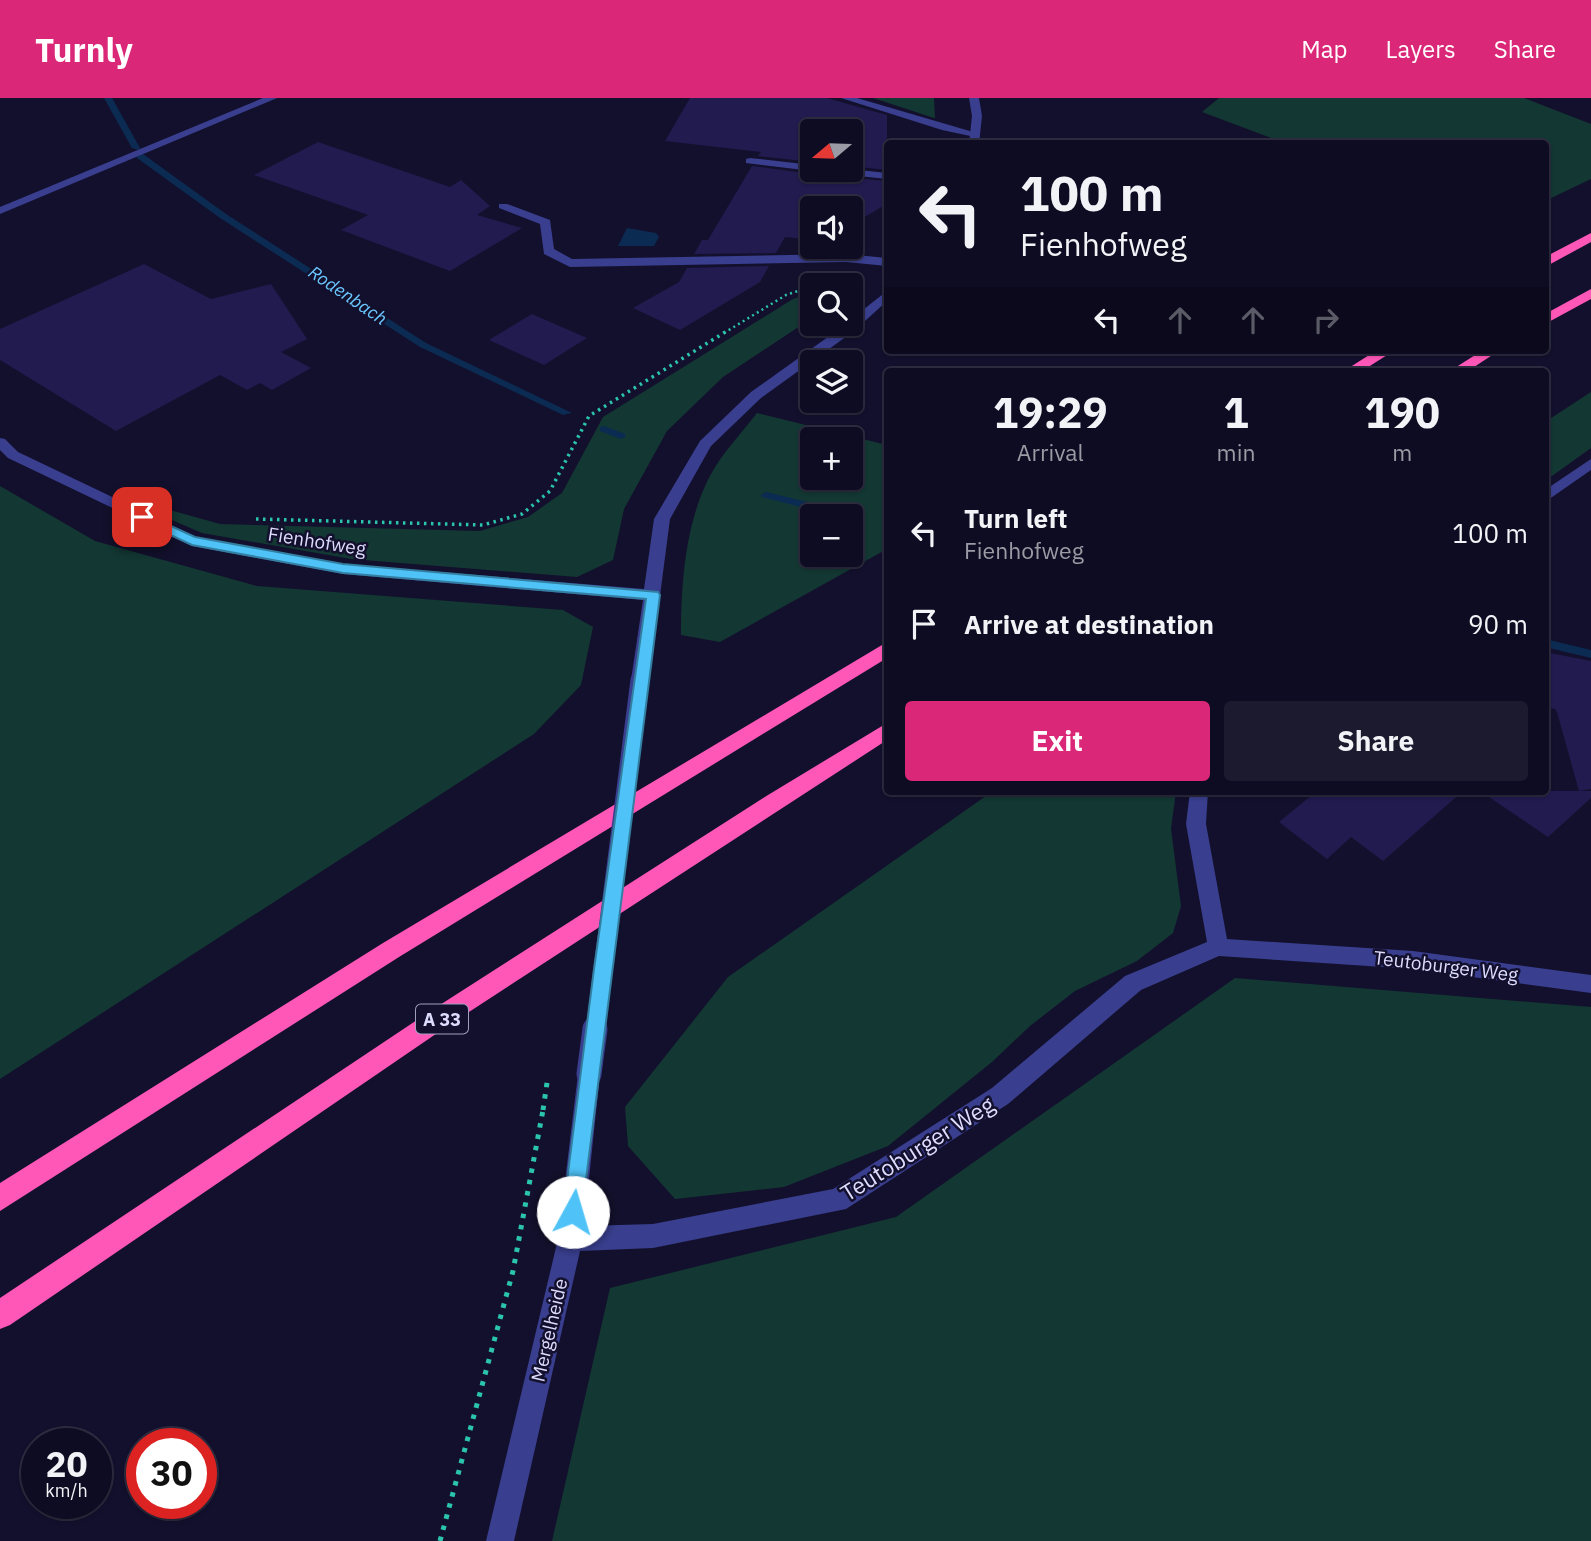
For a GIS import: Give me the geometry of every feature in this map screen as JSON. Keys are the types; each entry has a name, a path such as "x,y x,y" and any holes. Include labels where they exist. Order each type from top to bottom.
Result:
{"highway":[{"path":"1549,261 1591,237"},
{"path":"1549,318 1591,293"},
{"path":"1356,368 1381,354"},
{"path":"1462,368 1486,354"},
{"path":"0,1198 391,950 884,651"},
{"name":"A 33","path":"0,1315 114,1236 706,844 884,732"}],"street":[{"path":"0,211 272,98"},
{"path":"846,98 974,139 974,98"},
{"path":"750,161 800,167"},
{"path":"863,173 884,176"},
{"path":"503,206 546,222 548,251 570,263 846,258 884,262"},
{"name":"Mergelheide","path":"500,1541 570,1239 662,519 705,444 757,396 849,328 884,298"},
{"name":"Fienhofweg","path":"0,442 13,455 192,541 343,569 653,595"},
{"path":"1549,494 1591,463"},
{"path":"1199,795 1196,824 1218,947"},
{"name":"Teutoburger Weg","path":"570,1239 653,1236 837,1200 1000,1096 1133,983 1218,947 1413,960 1591,984"}],"path":[{"path":"253,519 482,524 522,514 550,491 589,416 786,295 799,290"},
{"path":"440,1541 513,1271 543,1110"}],"green space":[{"path":"873,98 934,98 935,118 934,118"},
{"path":"1219,98 1524,98 1591,124 1591,179 1549,199 1549,140 1277,140 1202,112"},
{"path":"800,296 800,326 723,377 667,431 624,509 613,560 577,577 351,559 202,533 109,493 220,524 480,531 528,517 562,493 603,417"},
{"path":"1591,392 1591,448 1549,478 1549,419"},
{"path":"757,413 814,427 800,427 800,490 863,490 863,439 884,444 884,551 863,562 863,504 800,504 800,567 855,567 720,642 681,635 687,546 698,503 717,464"},
{"path":"0,486 95,541 257,586 563,610 593,627 581,685 534,734 0,1079"},
{"path":"987,795 1175,795 1171,829 1181,906 1173,933 1137,961 1075,991 888,1146 784,1187 675,1199 628,1146 625,1107 728,977"},
{"path":"1235,978 1591,1007 1591,1541 552,1541 610,1288 896,1217"}],"water":[{"path":"627,228 656,233 659,237 654,246 618,246"}],"building":[{"path":"690,98 827,98 887,115 884,170 863,167 863,119 800,119 800,161 758,156 761,152 665,141"},
{"path":"318,142 450,187 461,180 490,206 477,215 522,228 450,271 341,230 368,215 254,175"},
{"path":"752,166 800,172 800,182 863,182 863,179 884,181 883,206 863,218 863,196 800,196 800,239 785,237 776,253 694,254 702,240 708,240"},
{"path":"144,264 211,299 271,284 307,339 281,352 311,368 272,390 260,383 247,390 220,375 116,431 0,360 0,329"},
{"path":"769,266 760,282 680,330 633,308 679,282 687,268"},
{"path":"532,314 587,338 544,365 489,340"},
{"path":"1549,653 1591,661 1591,789 1579,791 1555,709 1549,708"},
{"path":"1549,791 1591,791 1591,798 1548,837 1486,795 1549,795"},
{"path":"1312,795 1458,795 1383,861 1351,837 1327,859 1279,822"}],"waterway":[{"name":"Rodenbach","path":"108,98 136,148"},
{"name":"Rodenbach","path":"140,156 223,216 423,345 567,413"},
{"name":"Rodenbach","path":"604,429 621,436"},
{"name":"Rodenbach","path":"766,495 802,504"},
{"name":"Rodenbach","path":"1549,644 1591,654"}],"route":[{"path":"142,517 192,541 343,569 653,595 602,969 573,1212"}]}
